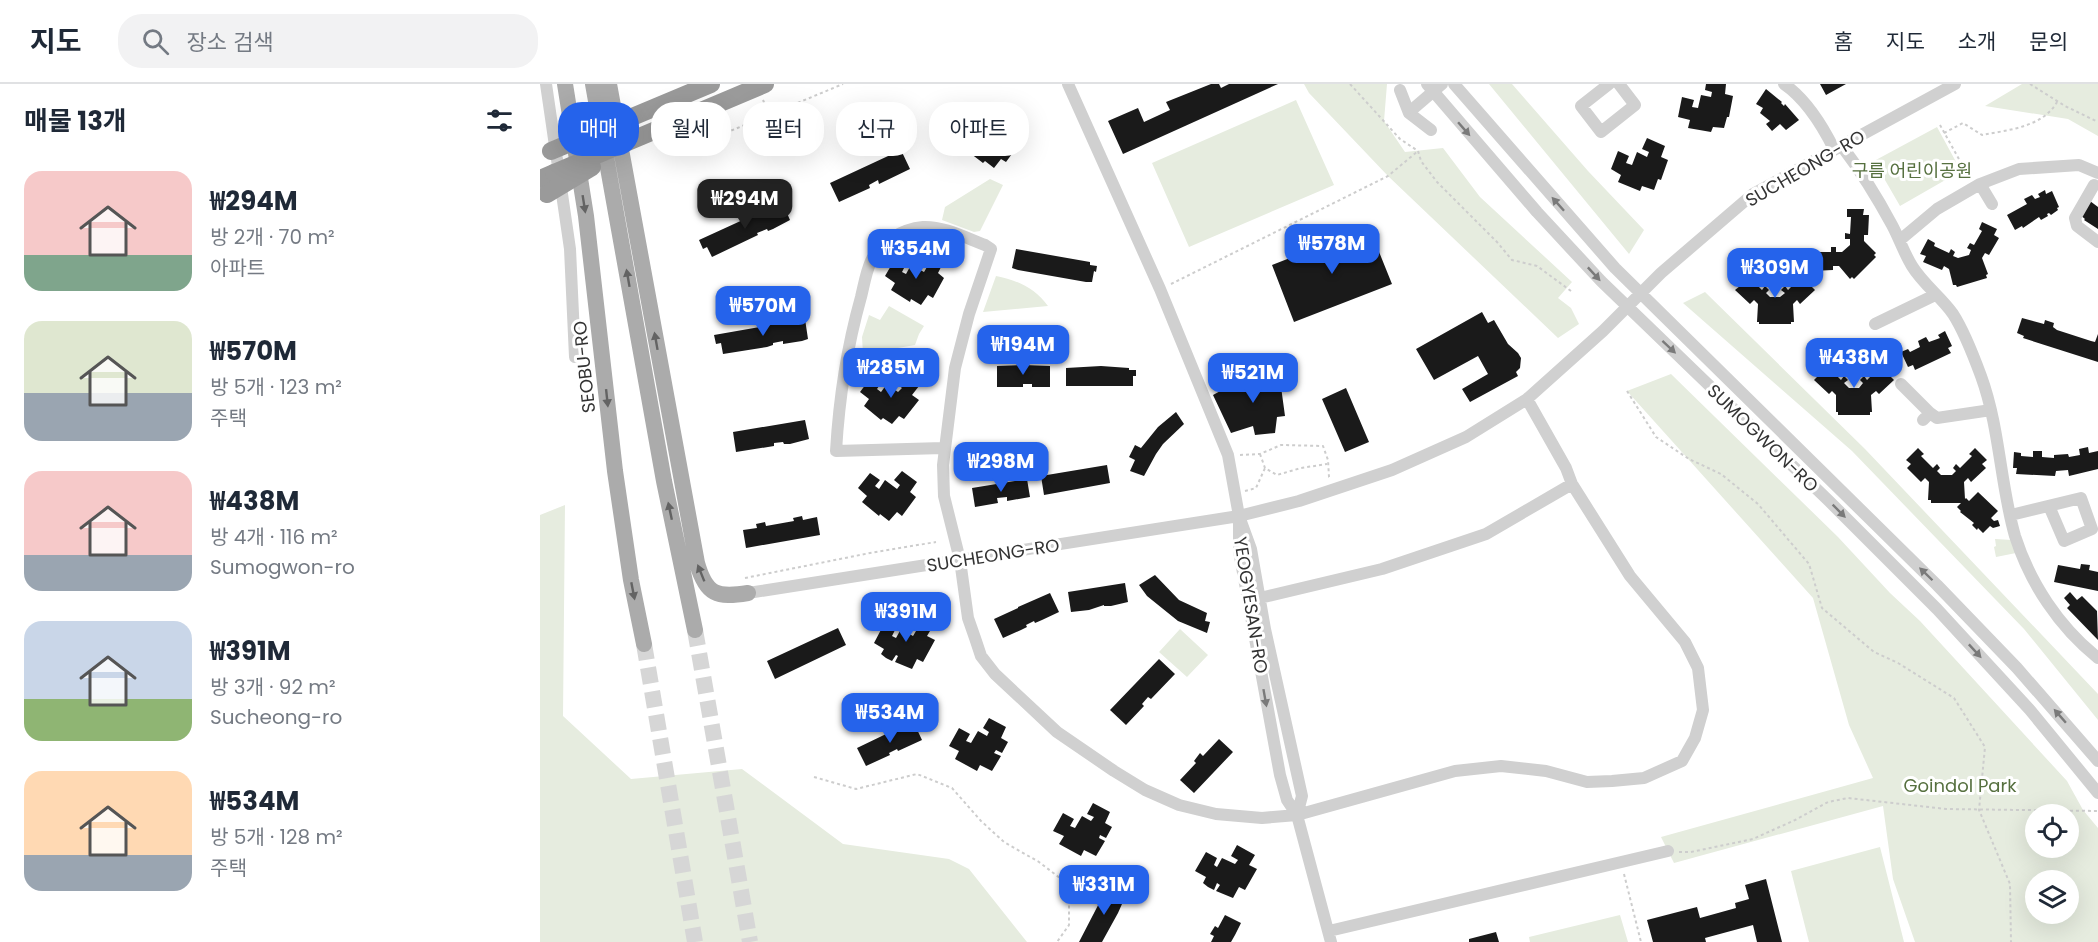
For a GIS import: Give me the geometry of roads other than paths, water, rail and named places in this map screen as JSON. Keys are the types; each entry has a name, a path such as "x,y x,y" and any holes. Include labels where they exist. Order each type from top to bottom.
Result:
{"highway":[{"path":"544,153 711,84"},
{"path":"545,186 647,133 765,84"}],"main road":[{"name":"SEOBU-RO","path":"565,84 586,216 615,471 631,580 644,644"},
{"path":"593,84 664,481 695,630"},
{"path":"609,84 701,578 709,590 719,595 730,596 746,586"}],"street":[{"path":"1068,84 1160,289 1228,455 1239,516"},
{"name":"SUMOGWON-RO","path":"1427,84 1537,212 1626,307 1812,484 1937,609 2030,710 2098,793"},
{"path":"1412,111 1442,84"},
{"name":"SUMOGWON-RO","path":"1454,84 1615,268 1937,585 2017,668 2098,761"},
{"path":"1609,84 1581,106 1601,132 1635,105 1619,84"},
{"path":"1784,84 1859,170 1912,266 1953,314 1981,378 1991,410 2015,534 2021,551 2041,593 2074,636 2098,658"},
{"name":"SUCHEONG-RO","path":"746,586 960,560 1239,516 1299,501 1392,470 1466,437 1527,399 1603,331 1661,273 1753,194 1955,84"},
{"path":"540,110 547,90"},
{"path":"547,90 570,249 575,357"},
{"path":"1400,90 1412,111 1431,130"},
{"path":"1899,240 1937,209 1980,184 2019,169 2079,165 2096,178 2075,218 2077,226 2098,242"},
{"path":"1980,184 1992,204"},
{"path":"944,448 836,451 841,392 853,326 872,261 885,243 895,236 923,227 938,228 991,249 969,314 955,368 944,448 944,496 960,560 968,618 981,656 995,675 1057,732 1145,790 1179,805 1216,814 1262,818 1298,814 1455,771 1501,766 1546,771 1587,782 1644,778 1682,761 1695,738 1703,710 1698,668 1685,642 1630,576 1572,484 1566,468 1527,399"},
{"path":"1875,324 1935,295"},
{"path":"1901,384 1926,416 1936,418 1991,410"},
{"path":"1260,598 1382,569 1486,534 1572,484"},
{"path":"2011,514 2049,506"},
{"name":"YEOGYESAN-RO","path":"1239,516 1251,549 1302,796 1298,814"},
{"name":"YEOGYESAN-RO","path":"1239,516 1239,551 1272,731 1287,800 1298,814 1330,936"},
{"path":"1330,936 1668,851"}],"tunnel":[{"path":"695,630 750,942"},
{"path":"644,644 695,942"}],"park label":[{"name":"구름 어린이공원","path":"1912,170"},
{"name":"Goindol Park","path":"1960,785"}]}
